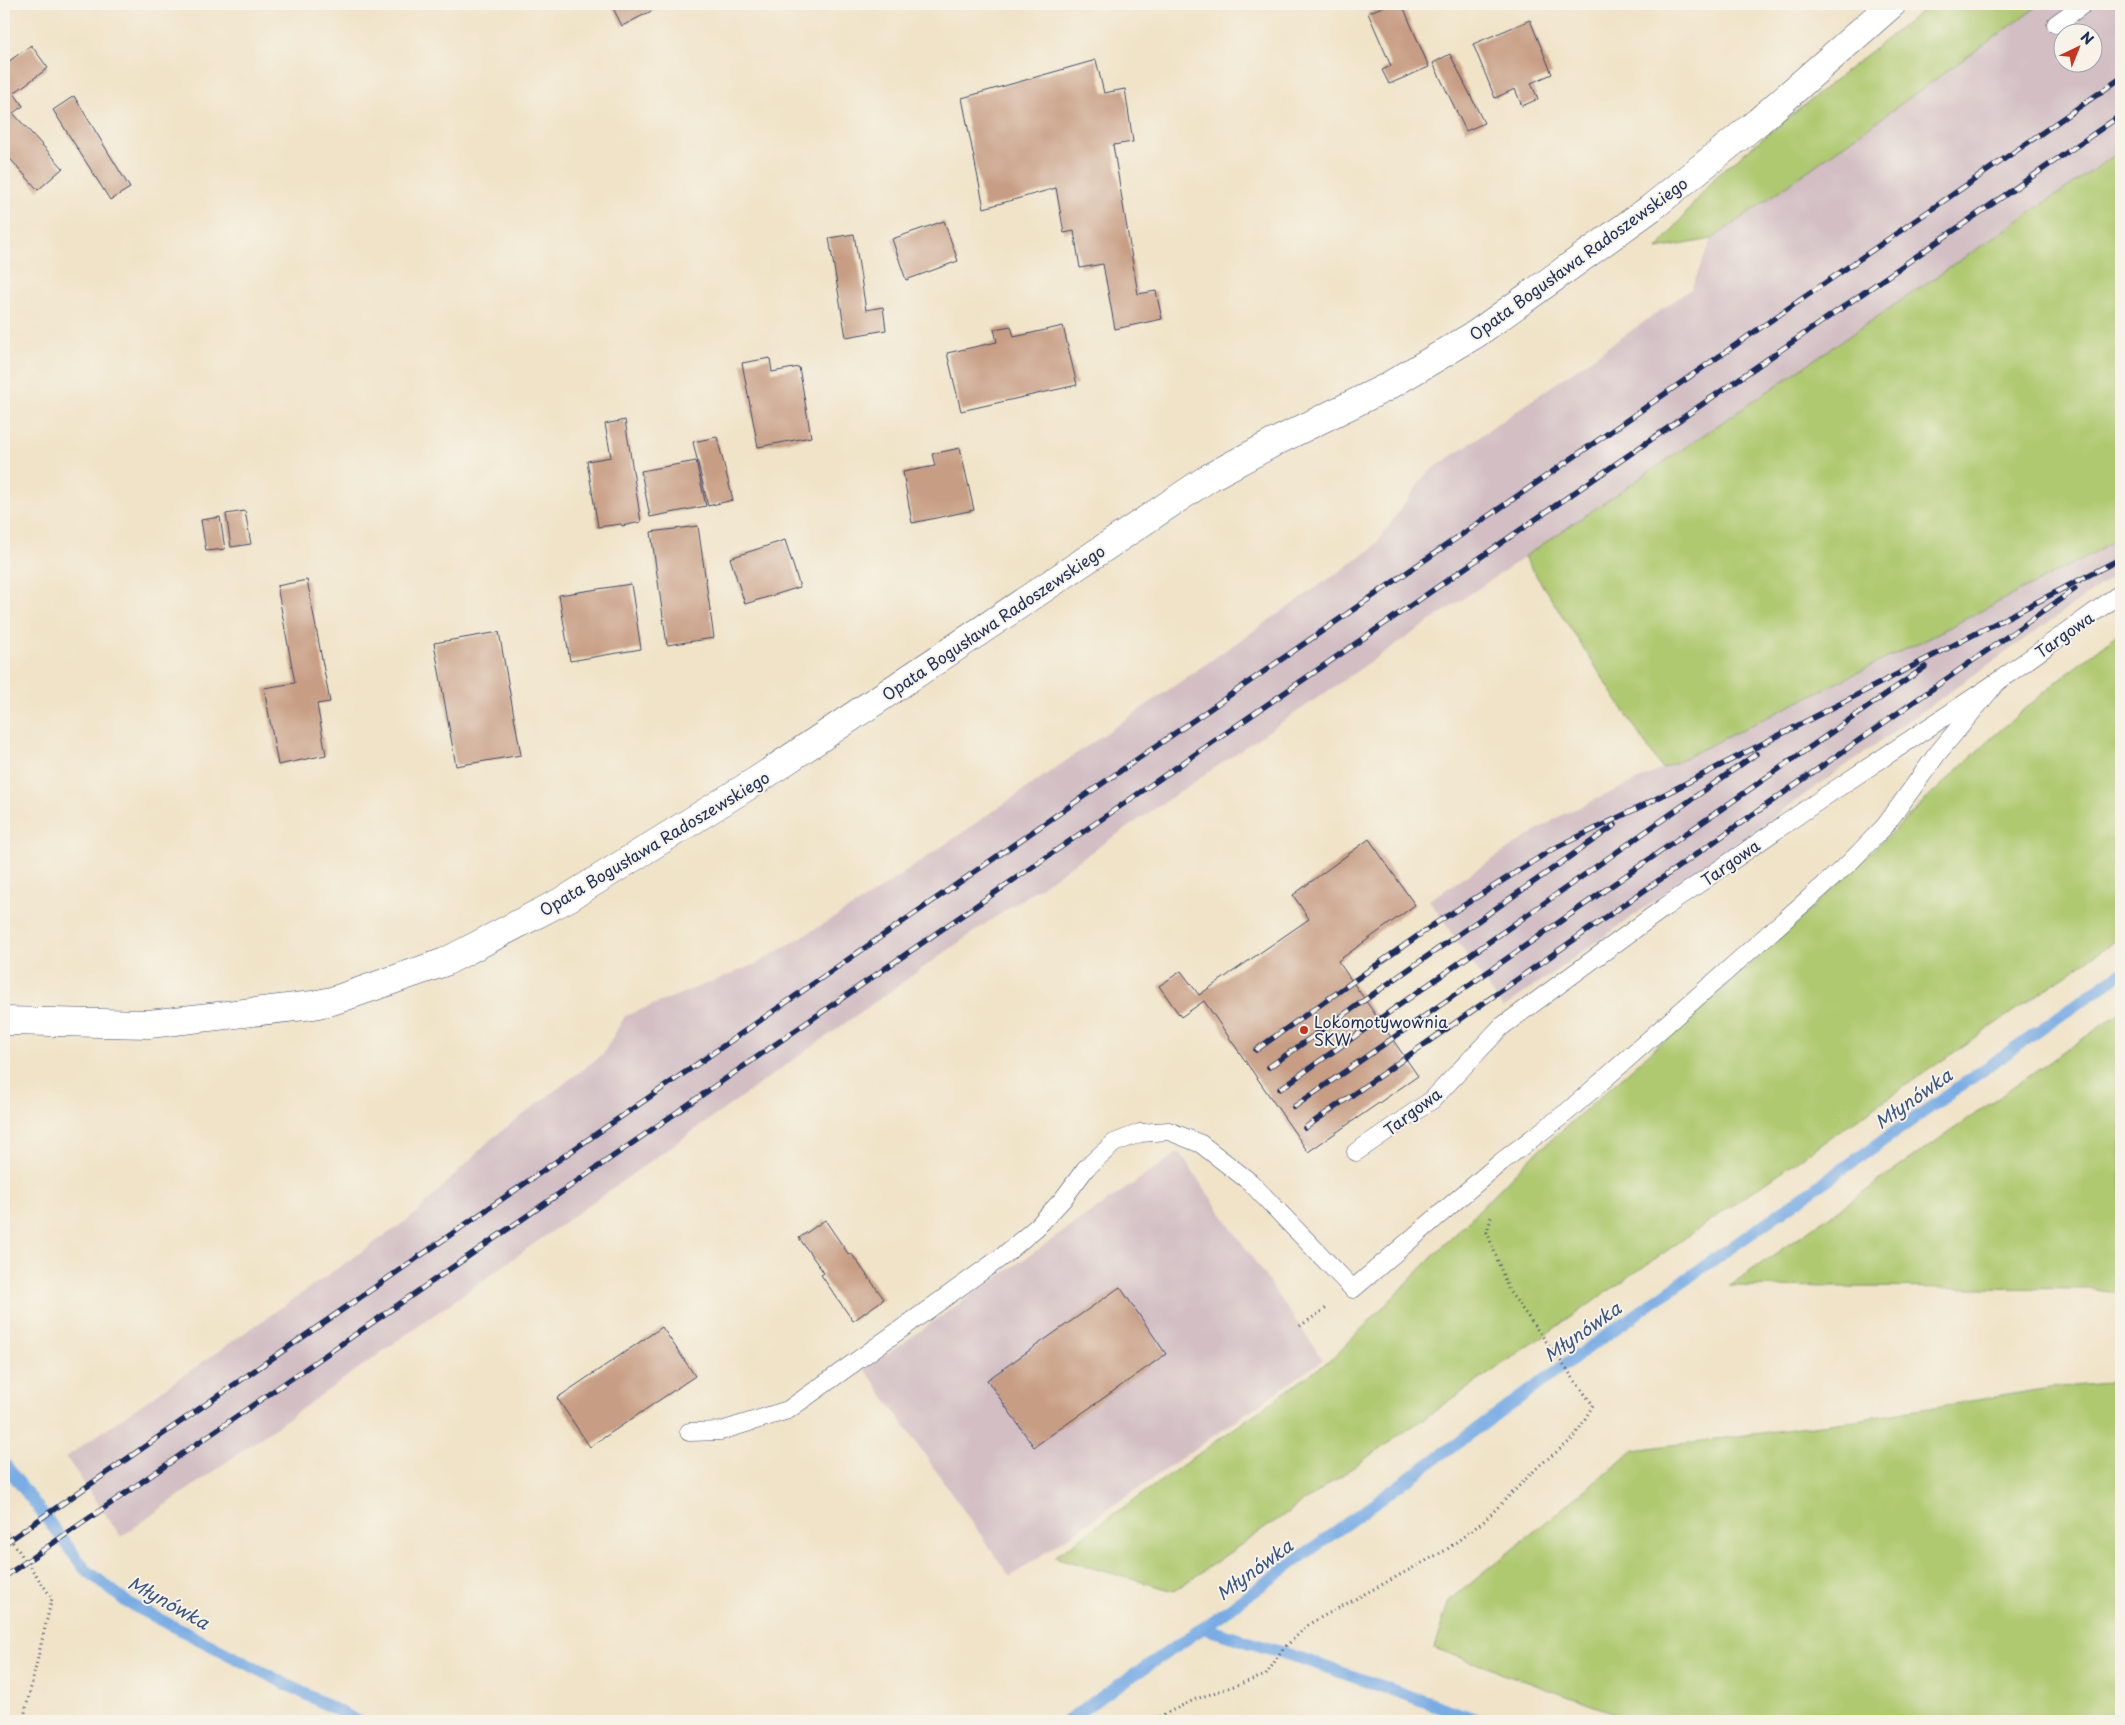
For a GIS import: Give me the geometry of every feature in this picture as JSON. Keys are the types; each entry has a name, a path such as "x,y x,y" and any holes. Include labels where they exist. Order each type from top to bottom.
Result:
{"street":[{"name":"Opata Bogusława Radoszewskiego","path":"4,1021 149,1024 313,1006 445,962 568,898 756,781 1210,478 1273,443 1385,388 1476,334 1651,208 1759,120 1892,4"}],"lane":[{"path":"2059,22 2084,4"},
{"name":"Targowa","path":"1356,1152 1432,1100 1501,1027 1690,890 1827,795 1997,682 2121,593"},
{"path":"690,1432 722,1431 788,1410 1003,1256 1038,1227 1063,1199 1086,1168 1114,1143 1140,1133 1169,1131 1200,1144 1250,1182 1353,1289 1502,1162 1567,1112 1849,862 1885,826 1937,754 1997,682"}],"path":[{"path":"1150,1721 1196,1699 1266,1675 1282,1650 1309,1624 1446,1550 1484,1521 1540,1464 1574,1438 1593,1405 1508,1291 1487,1232 1501,1178 1502,1162"},
{"path":"4,1530 52,1598 23,1721"}],"shaded area":[{"path":"2041,4 2121,4 2121,151 978,929 121,1537 66,1457 413,1216 490,1140 603,1054 625,1016 756,964 869,897 1372,549 1426,474 1691,289 1712,239"},
{"path":"2121,536 2121,571 1503,1008 1429,900 1560,816 1662,769 1934,635 2090,555"},
{"path":"1179,1152 1323,1360 1010,1577 865,1369"}],"green space":[{"path":"1930,4 2041,4 1712,239 1657,249 1717,175"},
{"path":"2121,151 2121,536 2090,555 1934,635 1662,769 1524,557"},
{"path":"2121,632 2121,937 1174,1591 1054,1557 1333,1358 1526,1162 1779,939 1990,739 2061,678"},
{"path":"2121,1012 2121,1293 2094,1289 1729,1286"},
{"path":"2121,1382 2121,1721 1636,1721 1434,1648 1449,1601 1634,1450 1844,1422 2049,1388"}],"building":[{"path":"611,4 662,4 663,5 622,26"},
{"path":"1389,4 1402,4 1429,67 1389,84 1382,70 1391,66 1368,13"},
{"path":"1530,20 1552,74 1531,83 1538,99 1522,106 1515,89 1495,98 1473,44"},
{"path":"31,45 48,68 14,93 23,106 13,113 63,168 38,190 4,152 4,65"},
{"path":"1450,54 1484,123 1466,131 1433,63"},
{"path":"1096,60 1104,93 1125,89 1133,142 1113,145 1138,294 1156,291 1162,319 1115,329 1103,264 1080,268 1074,231 1064,233 1056,188 984,208 962,98"},
{"path":"74,96 130,188 110,200 53,110"},
{"path":"944,221 958,261 906,280 892,239"},
{"path":"854,234 866,310 883,307 886,330 846,337 829,238"},
{"path":"1011,326 1014,337 1063,326 1077,385 961,411 947,353 997,342 994,329"},
{"path":"770,358 772,372 799,367 811,437 758,447 742,363"},
{"path":"625,420 641,522 622,526 621,524 598,527 587,461 611,457 605,424"},
{"path":"717,437 733,500 708,506 693,442"},
{"path":"960,448 974,510 912,523 903,472 935,466 932,454"},
{"path":"696,461 706,506 650,517 641,471"},
{"path":"245,511 251,544 231,547 226,514"},
{"path":"220,517 225,549 206,551 201,520"},
{"path":"698,526 714,638 667,645 651,532"},
{"path":"785,540 800,587 745,604 730,558"},
{"path":"307,580 330,702 317,704 326,755 278,765 264,688 295,683 277,586"},
{"path":"631,584 641,649 570,661 559,595"},
{"path":"499,632 521,755 456,766 434,643"},
{"name":"Lokomotywownia SKW","path":"1369,839 1415,905 1338,961 1418,1076 1308,1152 1204,1001 1181,1017 1159,986 1181,971 1199,995 1309,919 1293,895"},
{"path":"825,1220 849,1255 851,1253 884,1299 853,1321 821,1275 824,1273 799,1238"},
{"path":"1120,1287 1166,1354 1034,1447 987,1380"},
{"path":"662,1327 695,1376 590,1447 557,1398"}],"waterway":[{"name":"Młynówka","path":"1066,1721 1203,1628 1584,1351 2121,973"},
{"name":"Młynówka","path":"4,1463 85,1569 128,1603 358,1721"},
{"path":"1203,1628 1300,1658 1481,1721"}],"railway":[{"path":"4,1544 2121,78"},
{"path":"4,1577 2121,115"},
{"path":"1256,1050 1436,923 1551,850 1642,806 2120,559"},
{"path":"1305,1128 2075,589"},
{"path":"1294,1107 1925,667"},
{"path":"1280,1089 1756,754"},
{"path":"1269,1067 1615,825"}],"place":[{"name":"Lokomotywownia SKW","path":"1304,1030"}]}
